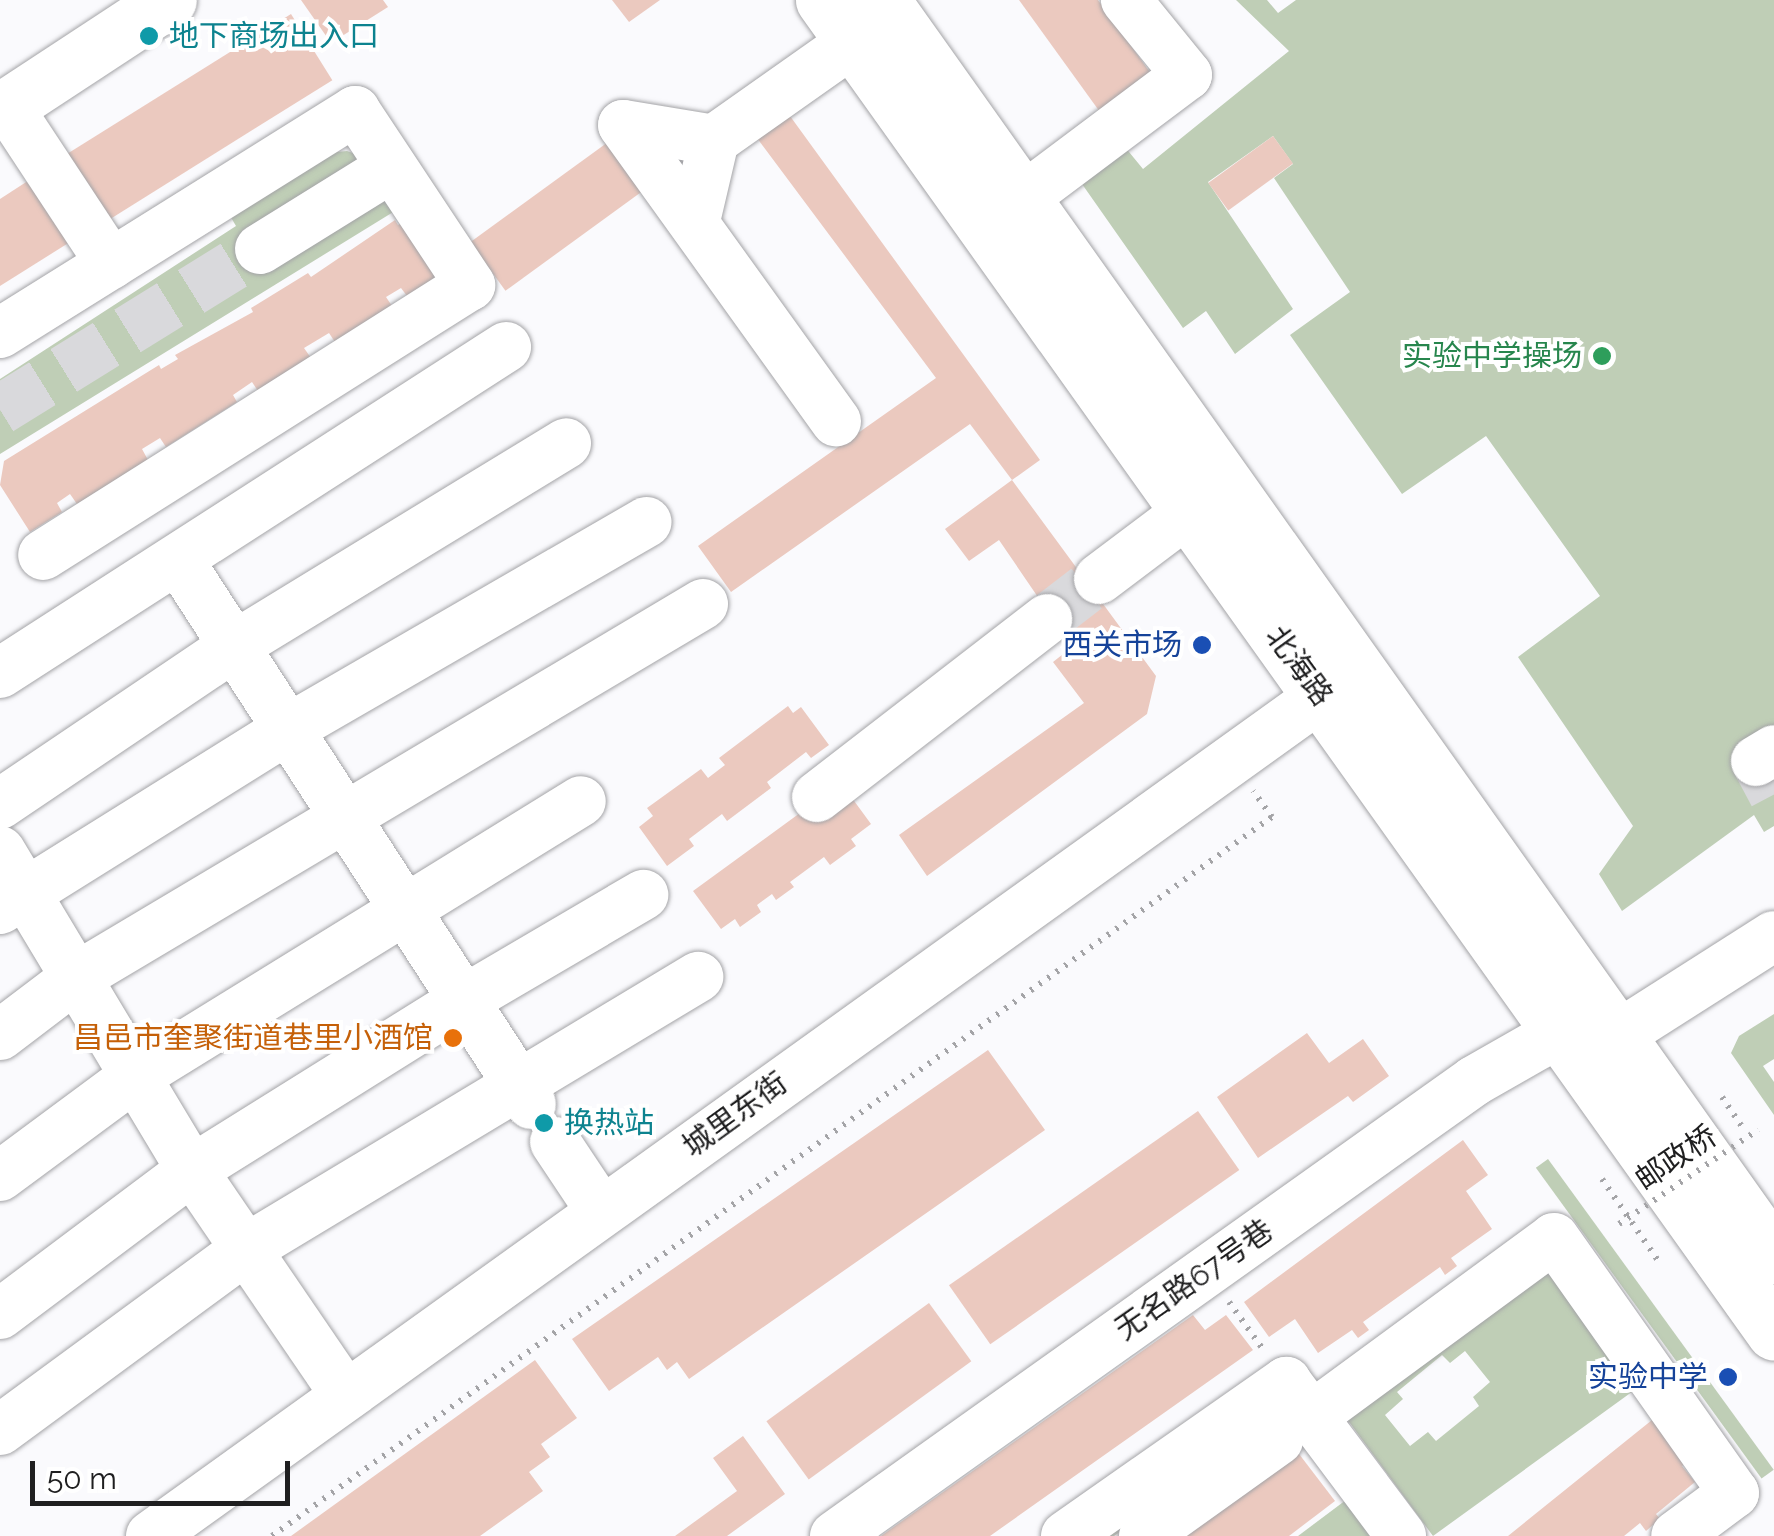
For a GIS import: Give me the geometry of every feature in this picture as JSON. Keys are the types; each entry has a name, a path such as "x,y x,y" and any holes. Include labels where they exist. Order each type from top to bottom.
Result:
{"main road":[{"path":"3,108 169,0"},
{"name":"北海路","path":"853,14 1022,198 1774,1256"},
{"name":"北海路","path":"853,14 1188,512 1774,1333"}],"street":[{"path":"1022,198 1187,75 1126,0"},
{"path":"695,222 714,140 853,14"},
{"path":"3,108 111,264"},
{"path":"0,334 356,111 470,285 43,555"},
{"path":"714,140 623,124 836,421"},
{"path":"260,249 392,167"},
{"path":"0,673 506,347"},
{"path":"0,804 234,646 566,443"},
{"path":"1099,579 1188,512"},
{"path":"345,1394 192,1170 76,978 8,883 646,522"},
{"path":"179,561 600,1211"},
{"path":"0,1035 76,978 703,604"},
{"path":"817,797 1047,620"},
{"name":"城里东街","path":"151,1536 1320,697"},
{"path":"0,1176 134,1077 581,801"},
{"path":"0,1314 192,1170 464,1000 643,895"},
{"path":"1618,1036 1774,936"},
{"path":"0,1430 246,1249 535,1110 698,977"},
{"name":"无名路67号巷","path":"834,1536 1474,1081 1560,1032"},
{"path":"1066,1536 1292,1412 1554,1238 1734,1493 1676,1536"},
{"path":"1144,1536 1292,1412"},
{"path":"1292,1412 1401,1536"}],"path":[{"path":"272,1536 1272,817 1231,760"},
{"name":"邮政桥","path":"1619,1224 1758,1130"},
{"path":"1602,1179 1659,1262"},
{"path":"1207,1271 1292,1412"}],"green space":[{"name":"实验中学操场","path":"1236,0 1267,0 1278,13 1296,0 1774,0 1774,826 1764,832 1754,815 1622,911 1599,874 1633,826 1518,657 1600,596 1486,436 1402,494 1290,335 1350,292 1274,178 1293,164 1273,136 1208,182 1293,309 1235,354 1206,311 1183,328 1075,174 1120,141 1143,169 1289,51"},
{"path":"347,151 370,159 403,206 0,454 0,379 236,226 226,209 316,154"},
{"path":"1774,1014 1774,1059 1763,1066 1774,1082 1774,1115 1731,1053 1739,1036"},
{"path":"1548,1159 1774,1470 1762,1478 1536,1168"},
{"path":"1558,1259 1647,1381 1433,1536 1344,1415","holes":["1465,1351 1490,1382 1473,1397 1479,1406 1436,1441 1428,1432 1410,1446 1385,1415 1403,1399 1397,1392 1442,1355 1450,1363"]},
{"path":"1293,1408 1391,1536 1298,1536 1346,1500 1283,1415 1114,1536 1105,1536 1278,1412"}],"building":[{"path":"301,0 383,0 388,7 331,43"},
{"path":"612,0 660,0 629,22"},
{"path":"1019,0 1098,0 1157,82 1105,119"},
{"path":"291,14 332,80 98,226 57,160"},
{"path":"790,116 1040,460 1012,480 970,424 731,592 698,546 936,378 757,138"},
{"path":"1273,136 1293,164 1228,211 1208,183"},
{"path":"615,137 650,186 505,291 470,242"},
{"path":"37,175 78,237 0,286 0,199"},
{"path":"410,219 444,273 407,296 401,288 386,297 392,306 335,342 329,333 304,348 311,358 258,391 252,382 233,395 237,402 166,447 160,438 142,449 148,460 77,504 70,494 57,503 62,512 30,532 0,485 4,461 159,365 161,369 178,359 175,355 253,312 251,308 308,273 311,277 395,220 398,225"},
{"path":"1012,480 1156,676 1147,714 927,876 899,835 1084,703 1053,662 1072,647 999,540 969,561 945,529"},
{"path":"788,706 793,713 801,707 829,745 811,758 806,752 767,782 771,788 727,821 722,814 689,839 694,846 667,866 639,827 653,816 647,808 701,769 708,778 725,765 719,758"},
{"path":"841,783 871,824 851,839 856,846 830,865 824,857 790,882 794,887 776,900 772,894 757,905 761,912 740,927 735,919 721,929 693,891"},
{"path":"1307,1033 1329,1063 1363,1039 1389,1076 1353,1102 1348,1096 1258,1158 1217,1097"},
{"path":"988,1050 1045,1130 689,1379 677,1362 667,1370 658,1357 609,1391 572,1339"},
{"path":"1198,1111 1239,1170 990,1344 949,1285"},
{"path":"1463,1140 1488,1175 1466,1191 1492,1229 1451,1258 1457,1266 1445,1275 1440,1267 1363,1322 1369,1330 1358,1338 1352,1330 1318,1353 1295,1319 1269,1337 1244,1302"},
{"path":"929,1303 971,1361 809,1479 766,1421"},
{"path":"1193,1315 1205,1330 1226,1315 1253,1350 990,1536 881,1536"},
{"path":"535,1360 577,1418 541,1444 550,1457 529,1472 543,1491 480,1536 291,1536"},
{"path":"1652,1420 1687,1463 1682,1466 1695,1482 1656,1514 1660,1519 1646,1531 1640,1523 1624,1536 1508,1536"},
{"path":"743,1436 785,1494 727,1536 675,1536 737,1491 713,1458"},
{"path":"1296,1450 1335,1501 1289,1536 1182,1536"}],"tunnel":[{"path":"0,410 260,249"},
{"path":"1047,619 1099,579"},
{"path":"1756,761 1774,795"}],"place":[{"name":"地下商场出入口","path":"149,36"},
{"name":"实验中学操场","path":"1602,356"},
{"name":"西关市场","path":"1202,645"},
{"name":"昌邑市奎聚街道巷里小酒馆","path":"453,1038"},
{"name":"换热站","path":"544,1123"},
{"name":"实验中学","path":"1728,1377"}]}
